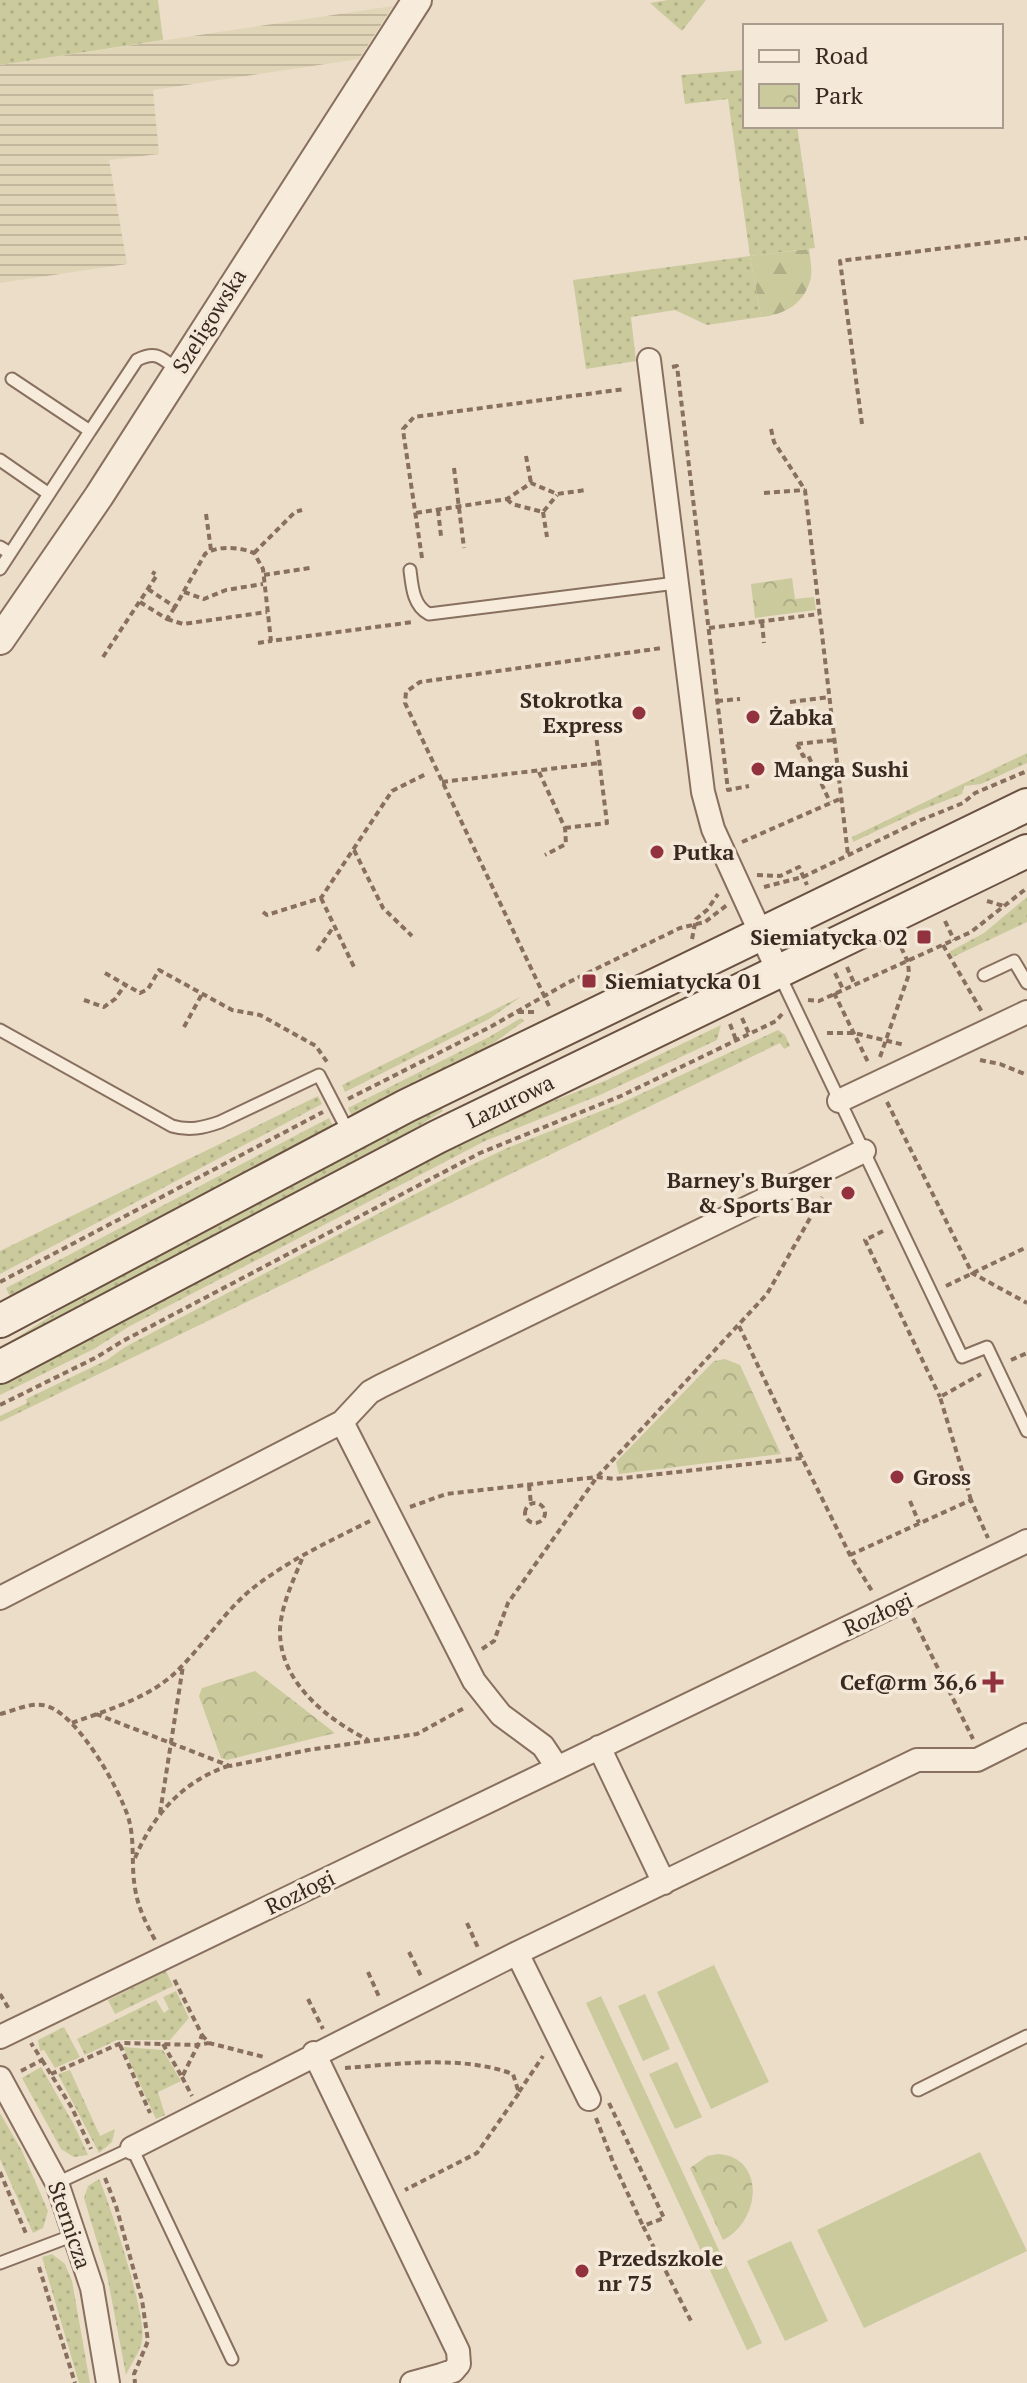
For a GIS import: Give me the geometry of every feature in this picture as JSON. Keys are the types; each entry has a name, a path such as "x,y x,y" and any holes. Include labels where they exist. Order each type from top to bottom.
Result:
{"main road":[{"name":"Lazurowa","path":"0,1321 350,1135 1027,805"},
{"name":"Lazurowa","path":"0,1367 437,1137 1027,851"}],"street":[{"name":"Szeligowska","path":"0,640 99,496 417,0"},
{"path":"649,364 703,792 713,829 778,971"},
{"path":"839,1101 876,1079 1027,1011"},
{"path":"0,1598 342,1422 370,1392 381,1386 864,1151"},
{"path":"342,1422 462,1659 485,1697 501,1715 543,1746 557,1767"},
{"name":"Rozłogi","path":"0,2037 1027,1541"},
{"path":"132,2148 293,2065 320,2045 917,1760 982,1758 1027,1735"},
{"path":"599,1747 664,1883"},
{"path":"517,1953 557,2034 599,2100"},
{"path":"320,2045 385,2200 458,2351 459,2364 453,2371 412,2383"},
{"name":"Sternicza","path":"0,2078 57,2183 92,2288 108,2383"}],"lane":[{"path":"0,569 5,550 49,494 137,360 155,354 178,370"},
{"path":"12,379 90,431"},
{"path":"0,460 49,494"},
{"path":"410,570 415,597 421,609 429,614 676,583"},
{"path":"984,975 1014,961 1027,983"},
{"path":"778,971 962,1357 987,1347 1027,1431"},
{"path":"0,1030 172,1126 185,1130 220,1122 319,1075 350,1135"},
{"path":"918,2090 1027,2036"},
{"path":"57,2183 132,2148 232,2359"},
{"path":"0,2263 74,2235"}],"path":[{"path":"862,424 840,261 1027,238"},
{"path":"649,364 677,366 728,790 749,786"},
{"path":"422,558 403,429 414,417 625,389"},
{"path":"771,429 774,442 805,490 848,855"},
{"path":"526,456 531,483"},
{"path":"454,468 464,548"},
{"path":"416,513 507,499 531,483"},
{"path":"531,483 557,494 586,490"},
{"path":"764,493 805,490"},
{"path":"547,537 543,512 557,494"},
{"path":"507,499 512,504 543,512"},
{"path":"254,553 295,512 302,510"},
{"path":"438,510 441,536"},
{"path":"206,514 211,550"},
{"path":"167,619 205,554 211,550 238,548 254,553 264,575 271,641"},
{"path":"264,575 310,568"},
{"path":"103,657 157,575 152,572"},
{"path":"184,592 204,599 226,590 263,584"},
{"path":"148,589 175,607"},
{"path":"139,602 167,619 183,624 267,612"},
{"path":"709,628 819,614"},
{"path":"258,643 416,621"},
{"path":"762,622 764,643"},
{"path":"549,1006 405,703 406,692 420,682 668,647"},
{"path":"790,702 829,697"},
{"path":"717,701 740,699"},
{"path":"565,828 607,823 595,727"},
{"path":"830,802 808,755 803,756 796,744 834,740"},
{"path":"442,782 599,763"},
{"path":"539,771 565,828 566,844 545,855"},
{"path":"762,888 803,877 1027,771"},
{"path":"263,912 267,915 321,898 392,791 426,774"},
{"path":"742,842 842,798"},
{"path":"354,849 383,908 412,936"},
{"path":"758,875 780,876 799,867 808,886"},
{"path":"808,1000 819,1001 954,940 980,926 1027,888"},
{"path":"691,938 696,919 707,910 718,893"},
{"path":"321,898 354,967"},
{"path":"340,1088 346,1100 492,1026 544,995 680,928 705,922 725,906"},
{"path":"945,921 954,940"},
{"path":"317,951 334,926"},
{"path":"876,1079 909,974 908,962 899,943"},
{"path":"943,945 991,1027"},
{"path":"845,964 854,983"},
{"path":"833,969 843,989"},
{"path":"105,973 140,993 145,991 159,970 232,1010 260,1015 288,1030 320,1049 329,1065"},
{"path":"84,1000 104,1007 115,999 125,985"},
{"path":"834,993 972,1273 1027,1303"},
{"path":"184,1027 202,994"},
{"path":"815,1014 819,1001"},
{"path":"741,1014 749,1034"},
{"path":"728,1020 736,1040"},
{"path":"0,1405 97,1357 480,1153 621,1096 776,1021 787,1026"},
{"path":"0,1282 334,1106"},
{"path":"462,1659 494,1641 508,1603 597,1477 767,1294 826,1189 831,1168"},
{"path":"898,1224 865,1240 940,1397 971,1500 996,1556"},
{"path":"931,1294 1027,1247"},
{"path":"739,1326 850,1555 884,1611"},
{"path":"940,1397 996,1366"},
{"path":"72,1723 147,1692 175,1673 255,1586 302,1557 422,1501 446,1494 802,1458"},
{"path":"529,1485 531,1504 525,1516 538,1523 543,1519 544,1509 536,1503 531,1504"},
{"path":"850,1555 971,1500"},
{"path":"910,1501 919,1523"},
{"path":"302,1557 285,1602 280,1630 283,1653 300,1688 326,1714 346,1729 369,1740"},
{"path":"905,1601 982,1758"},
{"path":"160,1813 184,1664"},
{"path":"135,1860 146,1831 160,1813 187,1787 208,1773 230,1766 369,1740 417,1734 485,1697"},
{"path":"0,1714 40,1704 64,1714 121,1796 130,1822 135,1860 134,1886 141,1913 202,2035 209,2043"},
{"path":"96,1714 230,1766"},
{"path":"467,1923 485,1961"},
{"path":"409,1952 421,1977"},
{"path":"368,1972 385,2010"},
{"path":"308,1999 320,2045"},
{"path":"385,2200 477,2153 557,2034"},
{"path":"163,2044 182,2077 202,2035"},
{"path":"51,2074 121,2043 209,2043 293,2065"},
{"path":"121,2043 119,2047 160,2134"},
{"path":"42,2060 72,2108 116,2206 142,2300 148,2341 134,2374 135,2383"},
{"path":"339,2068 436,2062 500,2069 526,2082"},
{"path":"513,2074 519,2093"},
{"path":"599,2100 664,2218 643,2226"},
{"path":"599,2100 613,2162 692,2323"},
{"path":"0,2172 33,2249 75,2383"}],"shaded area":[{"path":"393,6 359,59 153,90 159,154 109,160 127,264 0,283 0,65"}],"green space":[{"path":"0,0 158,0 163,40 0,65"},
{"path":"706,0 682,31 650,3"},
{"path":"743,70 743,128 797,128 815,248 750,256 728,99 685,104 681,75"},
{"path":"809,249 811,277 807,289 791,307 761,317 750,256"},
{"path":"750,256 761,317 707,325 675,310 631,317 636,361 586,369 573,280"},
{"path":"792,578 795,599 814,597 816,610 755,618 751,584"},
{"path":"1027,753 1027,763 981,784 964,786 962,794 853,842 852,837"},
{"path":"1027,897 1027,922 953,957 949,952 984,933"},
{"path":"522,996 489,1019 345,1092 342,1085"},
{"path":"521,1018 524,1021 484,1050 353,1118 348,1108"},
{"path":"721,1025 717,1040 600,1095 485,1141 130,1326 94,1349 0,1395 0,1382 346,1200 504,1120 607,1080"},
{"path":"778,1030 785,1035 790,1046 784,1049 780,1043 0,1422 0,1416 27,1403 26,1399 107,1360 125,1347 461,1170 505,1149 619,1104"},
{"path":"318,1096 322,1104 0,1274 0,1251"},
{"path":"440,1106 443,1111 380,1150 3,1349 96,1287"},
{"path":"329,1118 334,1128 14,1298 10,1297 6,1288"},
{"path":"725,1359 740,1365 781,1454 619,1474 616,1462 714,1361"},
{"path":"255,1671 335,1733 227,1760 221,1758 199,1696 202,1688"},
{"path":"714,1965 769,2082 711,2109 657,1992"},
{"path":"166,1971 173,1986 115,2014 108,2000"},
{"path":"176,1991 189,2018 170,2040 117,2040 85,2055 77,2039 156,2000 164,2013 169,2009 163,1997"},
{"path":"645,1994 670,2049 643,2061 618,2006"},
{"path":"601,1996 762,2343 747,2350 586,2003"},
{"path":"64,2027 80,2057 55,2068 44,2050 40,2051 38,2040"},
{"path":"123,2047 163,2050 181,2081 158,2092 165,2115 156,2119"},
{"path":"677,2062 702,2117 675,2129 649,2074"},
{"path":"41,2067 88,2155 74,2157 61,2149 22,2078"},
{"path":"70,2070 100,2136 115,2129 112,2142 99,2153 58,2074"},
{"path":"0,2113 22,2151 48,2211 43,2228 33,2233 0,2159"},
{"path":"980,2152 1027,2251 864,2328 817,2230"},
{"path":"718,2154 734,2158 744,2166 751,2178 753,2191 745,2219 736,2231 723,2240 690,2168 707,2156"},
{"path":"99,2179 127,2261 142,2329 141,2345 126,2375 107,2275 84,2198 88,2186"},
{"path":"791,2241 828,2321 785,2341 747,2261"},
{"path":"52,2254 65,2264 72,2281 90,2383 79,2383 42,2257"}],"place":[{"name":"Stokrotka Express","path":"639,713"},
{"name":"Żabka","path":"753,717"},
{"name":"Manga Sushi","path":"758,769"},
{"name":"Putka","path":"657,852"},
{"name":"Siemiatycka 02","path":"924,937"},
{"name":"Siemiatycka 01","path":"589,981"},
{"name":"Barney's Burger & Sports Bar","path":"848,1193"},
{"name":"Gross","path":"897,1477"},
{"name":"Cef@rm 36,6","path":"993,1682"},
{"name":"Przedszkole nr 75","path":"582,2271"}]}
